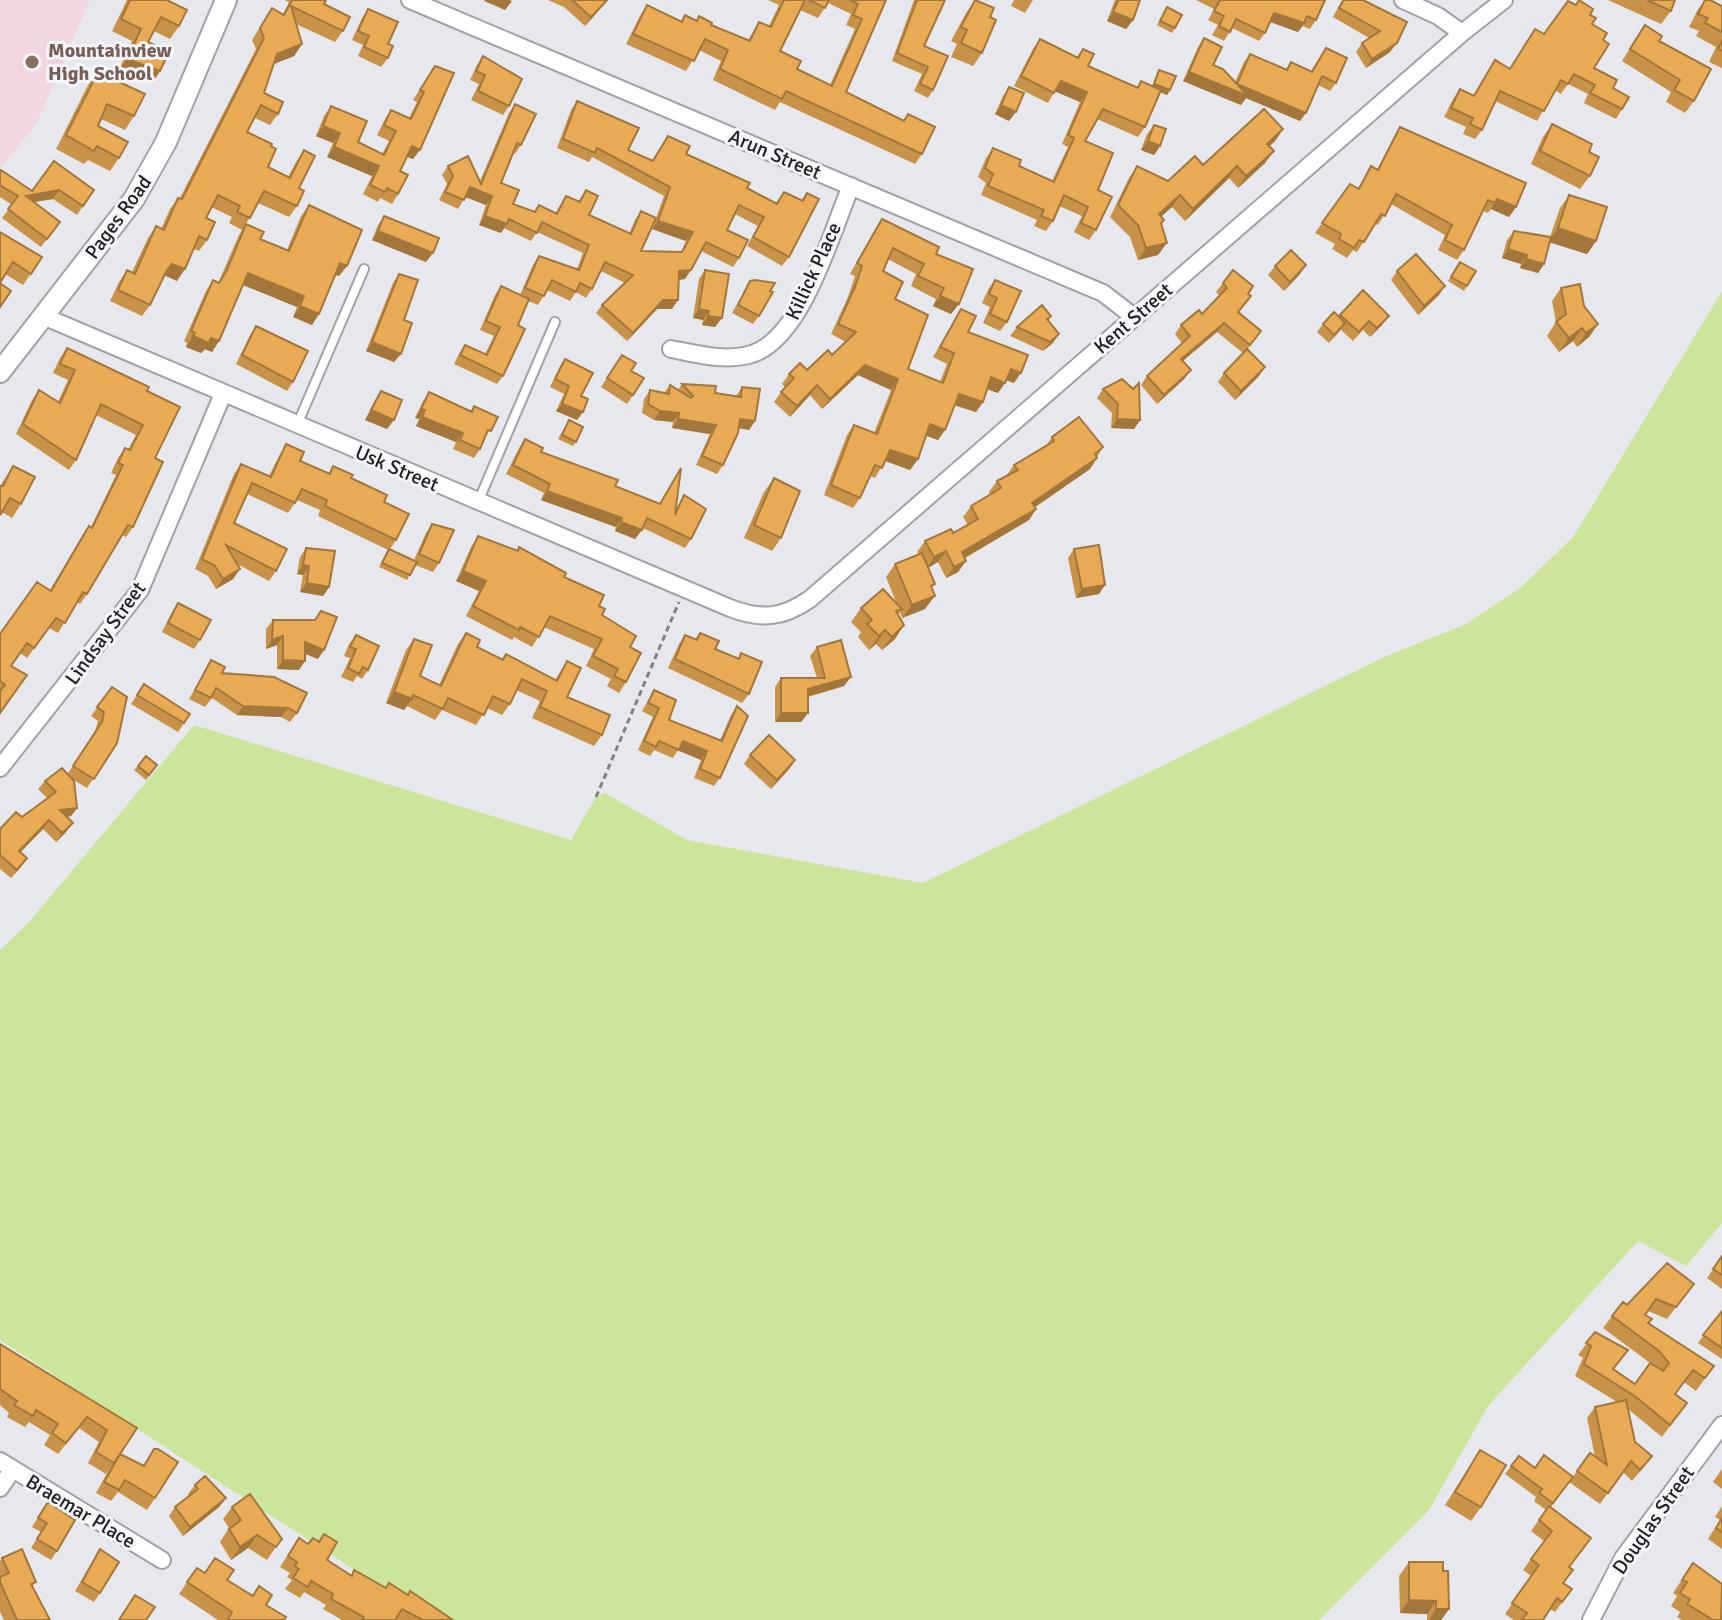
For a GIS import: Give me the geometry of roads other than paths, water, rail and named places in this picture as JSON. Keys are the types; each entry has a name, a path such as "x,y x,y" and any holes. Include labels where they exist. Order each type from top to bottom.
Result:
{"street":[{"name":"Pages Road","path":"0,372 152,171 226,0"},
{"name":"Arun Street","path":"410,0 1103,293 1134,317"},
{"path":"1403,0 1438,16 1462,33"},
{"name":"Kent Street","path":"754,615 780,615 810,599 1462,33 1504,0"},
{"name":"Killick Place","path":"671,349 737,357 775,342 799,308 851,186"},
{"name":"Usk Street","path":"43,316 684,589 754,615"},
{"name":"Lindsay Street","path":"0,768 140,590 223,394"},
{"name":"Douglas Street","path":"1591,1620 1623,1558 1722,1425"},
{"path":"0,1488 6,1465"},
{"name":"Braemar Place","path":"6,1465 162,1560"}],"lane":[{"path":"297,425 364,269"},
{"path":"478,502 555,322"}],"place":[{"name":"Mountainview High School","path":"32,62"}]}
